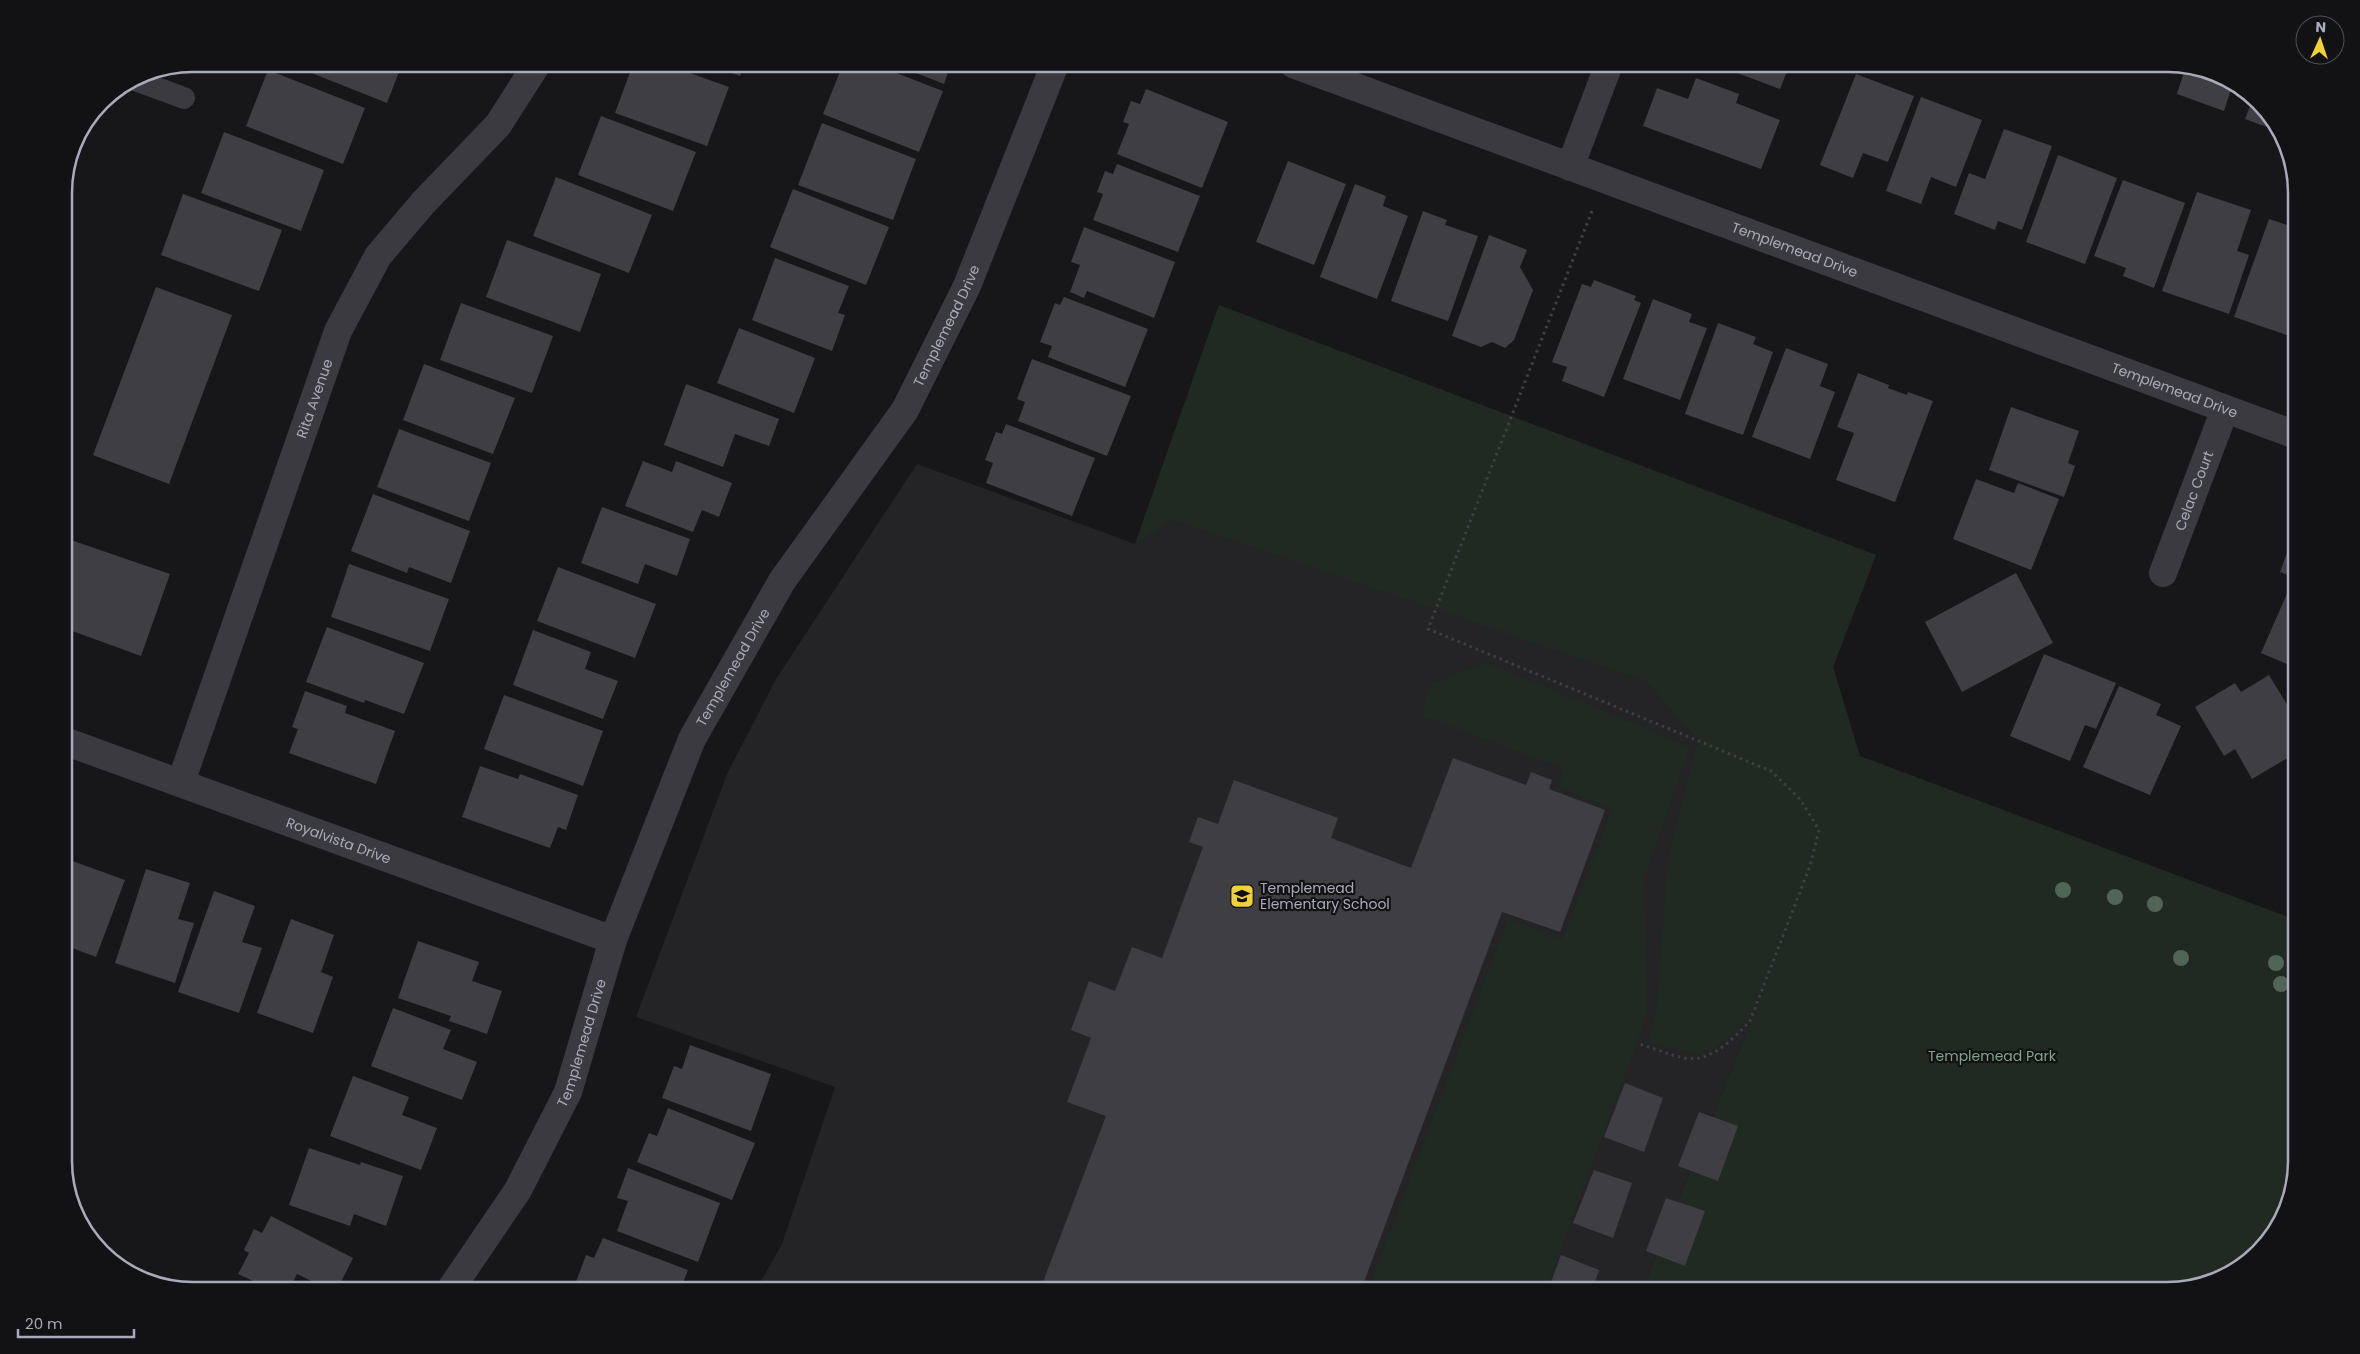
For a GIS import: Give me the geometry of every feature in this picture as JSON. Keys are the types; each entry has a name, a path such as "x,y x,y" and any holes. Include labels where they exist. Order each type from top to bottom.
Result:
{"street":[{"name":"Rita Avenue","path":"180,782 338,331 378,256 423,203 498,125 531,73"},
{"name":"Templemead Drive","path":"455,1282 518,1190 568,1092 614,940 692,739 782,581 905,410 967,286 1051,73"},
{"name":"Templemead Drive","path":"1317,73 2287,431"},
{"path":"1570,167 1606,73"},
{"name":"Celac Court","path":"2163,573 2225,409"},
{"name":"Royalvista Drive","path":"73,743 614,940"}],"lane":[{"path":"144,83 184,98"}],"path":[{"path":"1604,180 1428,629 1770,771 1800,799 1819,830 1810,866 1750,1020 1734,1038 1716,1052 1704,1056 1686,1059 1639,1044"}],"shaded area":[{"name":"Templemead Elementary School","path":"1219,305 1876,555 1833,667 1859,756 1645,1282 761,1282 782,1244 835,1087 636,1017 727,774 776,679 917,464 1135,544"}],"green space":[{"name":"Templemead Park","path":"1219,305 1876,555 1833,667 1860,756 2288,917 2288,1161 2283,1192 2271,1221 2252,1246 2227,1265 2198,1277 2167,1282 1645,1282 1793,918 1750,1021 1704,1056 1648,1043 1657,1009 1667,863 1698,740 1646,681 1173,520 1135,544"},
{"path":"1486,662 1690,747 1645,876 1647,1016 1549,1282 1371,1282 1508,918 1562,939 1612,810 1559,787 1563,768 1421,716 1430,684"}],"building":[{"path":"267,73 276,73 365,108 343,164 246,126"},
{"path":"312,73 399,73 387,103"},
{"path":"630,73 690,73 729,87 707,146 615,113"},
{"path":"839,73 896,73 943,91 919,152 823,114"},
{"path":"916,73 948,73 944,84"},
{"path":"1737,73 1786,73 1780,89"},
{"path":"1856,74 1914,96 1888,162 1863,153 1853,178 1820,165"},
{"path":"2183,74 2213,82 2230,91 2224,111 2177,94"},
{"path":"1696,78 1739,94 1736,103 1780,120 1761,169 1643,126 1657,88 1688,99"},
{"path":"1146,89 1228,122 1202,188 1117,154 1129,124 1123,122 1131,101 1140,104"},
{"path":"1921,97 1982,120 1956,187 1931,177 1921,204 1886,191"},
{"path":"2250,106 2268,127 2245,119"},
{"path":"601,116 696,152 673,211 578,175"},
{"path":"822,123 916,159 893,220 798,185"},
{"path":"2004,129 2052,146 2022,230 1998,221 1995,230 1954,214 1969,173 1985,179"},
{"path":"224,132 324,170 301,231 201,193"},
{"path":"2058,155 2117,178 2085,264 2026,242"},
{"path":"1288,161 1346,184 1314,265 1256,242"},
{"path":"1117,164 1200,196 1178,252 1093,220 1103,194 1097,192 1105,171 1113,174"},
{"path":"556,177 652,215 629,273 533,236"},
{"path":"2123,180 2185,203 2154,288 2123,276 2126,268 2094,256"},
{"path":"1355,184 1386,196 1383,206 1408,216 1377,299 1320,277"},
{"path":"793,189 889,227 866,285 770,247"},
{"path":"2197,192 2251,210 2237,251 2249,255 2229,314 2162,291"},
{"path":"183,194 282,230 259,291 161,255"},
{"path":"1423,211 1447,220 1445,225 1478,236 1448,321 1391,301"},
{"path":"2269,219 2287,225 2287,335 2234,317"},
{"path":"1084,227 1175,262 1154,318 1087,291 1084,298 1070,292 1080,265 1071,262"},
{"path":"1489,235 1527,250 1520,267 1533,290 1514,340 1505,348 1492,342 1481,347 1452,336"},
{"path":"507,240 601,274 580,332 486,297"},
{"path":"775,258 849,286 838,313 845,315 832,351 752,320"},
{"path":"1594,280 1636,296 1634,300 1641,303 1604,397 1562,381 1567,367 1552,362 1582,284 1591,287"},
{"path":"156,287 232,315 169,484 93,455"},
{"path":"1064,297 1148,329 1125,387 1048,357 1052,346 1040,342 1055,303 1060,305"},
{"path":"1653,299 1692,314 1689,322 1707,328 1680,400 1623,379"},
{"path":"461,303 553,336 532,393 440,360"},
{"path":"1718,323 1756,337 1753,344 1773,352 1743,435 1685,414"},
{"path":"739,328 815,358 794,413 717,383"},
{"path":"1786,348 1828,364 1820,386 1835,392 1810,459 1752,437"},
{"path":"1032,359 1131,396 1107,456 1018,421 1025,402 1017,399"},
{"path":"424,364 515,398 493,454 403,420"},
{"path":"1858,373 1889,385 1888,388 1907,395 1908,392 1933,401 1895,502 1836,480 1854,433 1837,427"},
{"path":"686,384 779,419 769,446 735,434 723,467 664,445"},
{"path":"2011,407 2079,431 2068,463 2075,466 2064,497 1989,470"},
{"path":"1006,424 1095,458 1072,516 986,483 993,463 985,460 996,432 1002,434"},
{"path":"399,429 491,463 469,521 377,487"},
{"path":"643,461 672,472 676,461 732,483 719,517 702,510 693,532 625,506"},
{"path":"1976,479 2014,493 2018,483 2059,499 2031,570 1953,539"},
{"path":"373,494 470,531 451,583 409,567 407,573 351,551"},
{"path":"602,507 690,539 677,576 645,564 638,584 581,563"},
{"path":"73,541 170,574 141,656 73,631"},
{"path":"2287,551 2287,575 2280,572"},
{"path":"349,564 449,599 430,651 331,617"},
{"path":"558,567 656,604 635,658 537,621"},
{"path":"2016,573 2053,643 1962,692 1925,622"},
{"path":"2287,592 2287,664 2261,653"},
{"path":"327,627 424,663 404,714 365,700 364,703 306,682"},
{"path":"533,630 591,652 585,669 618,681 603,719 513,685"},
{"path":"2044,654 2116,683 2096,729 2085,725 2070,761 2010,736"},
{"path":"2269,675 2288,705 2288,758 2252,779 2235,749 2224,756 2195,707 2235,683 2241,692"},
{"path":"2119,686 2161,704 2156,715 2181,726 2150,795 2083,767"},
{"path":"305,691 347,706 345,713 395,731 376,784 289,753 298,729 292,727"},
{"path":"504,695 603,731 583,786 484,749"},
{"path":"1453,758 1526,785 1531,772 1552,780 1549,789 1605,810 1560,932 1502,912 1364,1282 1043,1282 1106,1116 1067,1102 1091,1038 1071,1030 1089,981 1115,991 1132,947 1162,958 1203,847 1189,842 1198,817 1218,824 1234,780 1338,818 1331,838 1411,868"},
{"path":"480,766 518,779 520,774 578,795 566,830 558,827 550,848 462,817"},
{"path":"73,861 125,880 96,957 73,948"},
{"path":"146,869 190,883 178,919 194,923 175,983 115,963"},
{"path":"214,891 255,906 242,942 262,948 239,1013 178,992"},
{"path":"291,919 334,935 321,972 333,977 313,1033 257,1013"},
{"path":"418,941 479,962 472,981 502,991 487,1034 449,1021 451,1016 398,998"},
{"path":"393,1008 451,1030 443,1049 477,1062 462,1100 371,1066"},
{"path":"690,1045 771,1074 751,1131 662,1098 674,1066 682,1069"},
{"path":"353,1076 409,1097 402,1115 437,1128 421,1170 330,1136"},
{"path":"1625,1083 1663,1098 1644,1152 1604,1137"},
{"path":"668,1108 755,1143 732,1200 637,1162 649,1133 657,1136"},
{"path":"1699,1112 1738,1126 1718,1181 1678,1166"},
{"path":"309,1148 360,1165 361,1162 403,1176 386,1226 354,1214 350,1226 289,1205"},
{"path":"628,1168 720,1203 698,1262 617,1231 628,1201 617,1198"},
{"path":"1594,1170 1632,1183 1613,1238 1573,1223"},
{"path":"1666,1198 1705,1211 1685,1266 1646,1251"},
{"path":"271,1216 353,1258 341,1282 314,1282 297,1274 293,1282 255,1282 238,1274 249,1253 244,1250 254,1229 262,1233"},
{"path":"603,1238 688,1270 683,1282 576,1282 586,1255 594,1258"},
{"path":"1561,1255 1599,1270 1595,1282 1551,1282"}],"place":[{"name":"Templemead Elementary School","path":"1242,896"}]}
